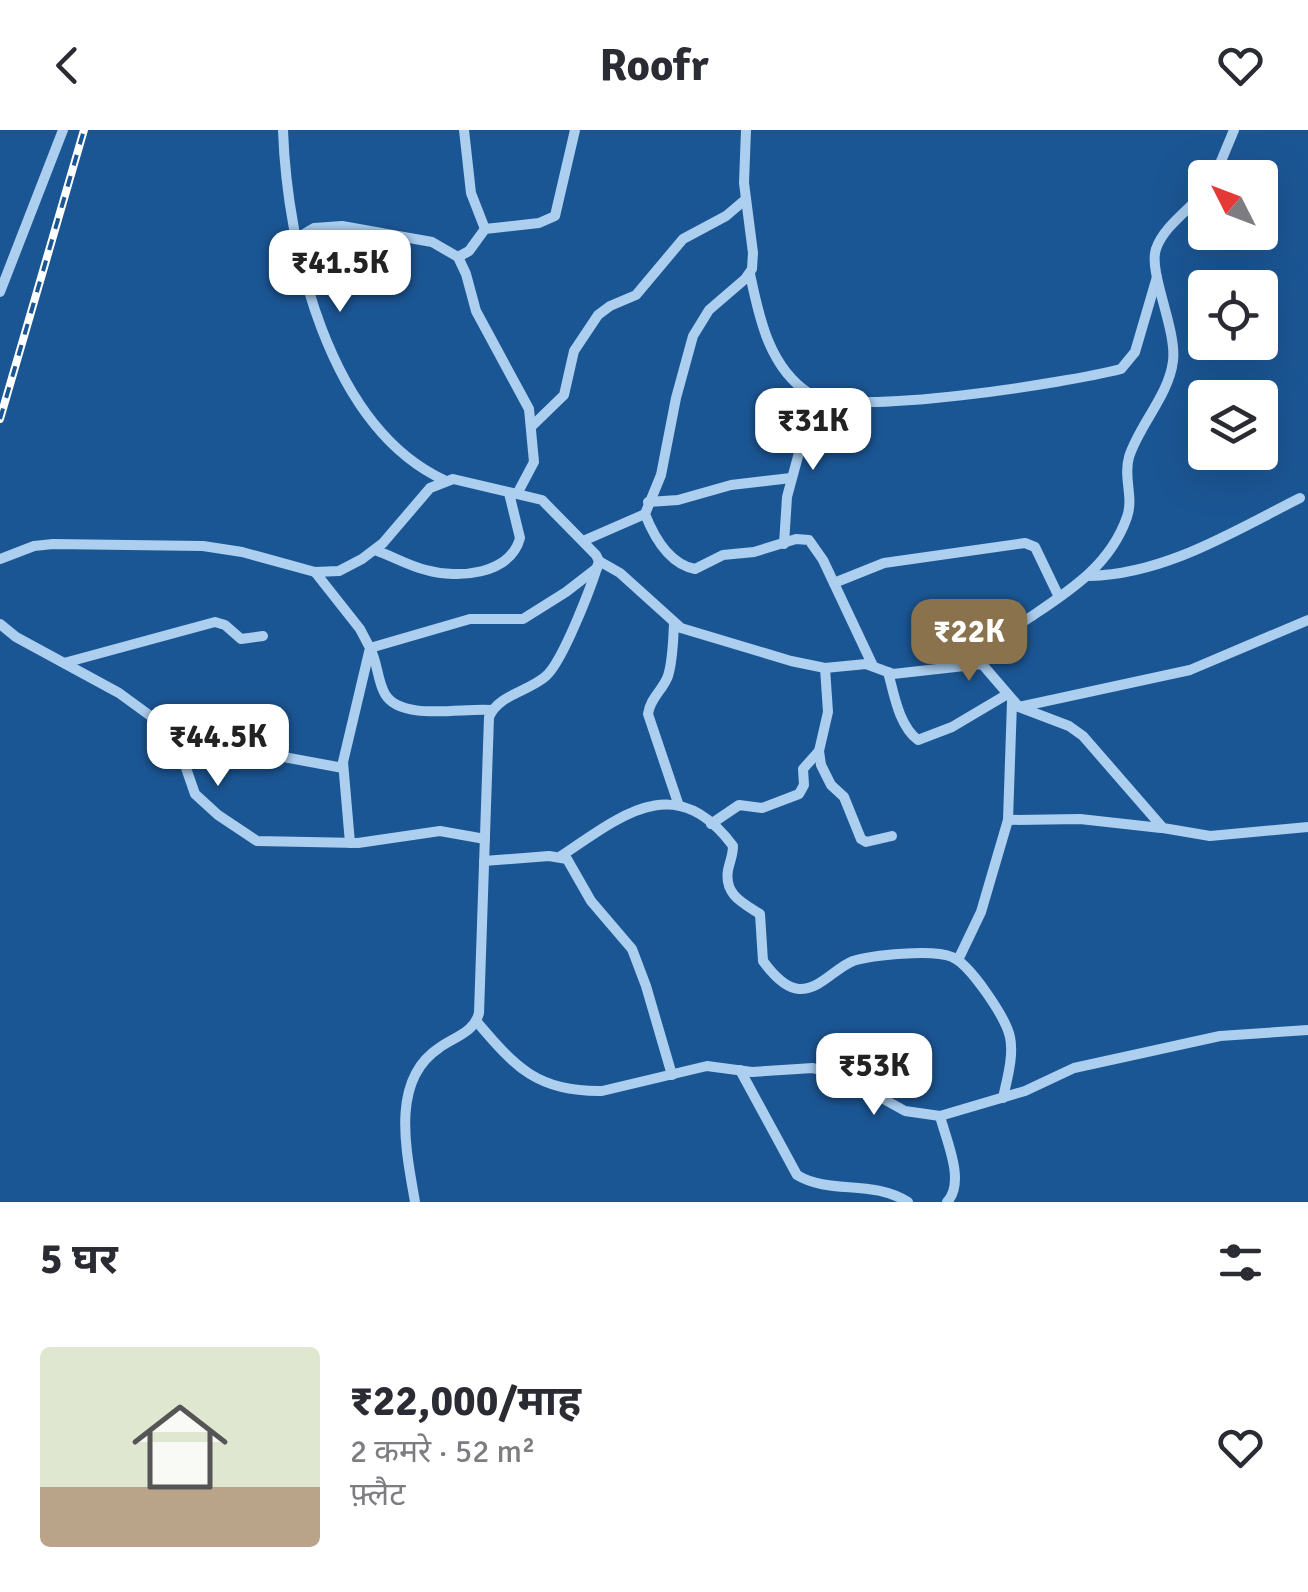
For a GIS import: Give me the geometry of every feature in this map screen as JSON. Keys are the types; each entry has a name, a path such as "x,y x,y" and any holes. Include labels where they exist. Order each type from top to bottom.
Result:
{"street":[{"path":"0,292 63,130"},
{"path":"283,130 295,239 332,352 356,396 408,458 444,480 542,500 582,541 598,564 620,573 674,624 700,635 825,668 858,664 888,672 982,664"},
{"path":"464,130 470,193 485,229"},
{"path":"458,256 469,251 485,229 539,223 555,216 575,130"},
{"path":"746,130 743,162 754,262 750,274 709,310 692,336 661,475 647,508 672,558 694,569 722,555 796,539 809,540 817,548 873,666"},
{"path":"1222,160 1234,130"},
{"path":"532,426 564,395 574,351 598,315 636,295 684,239 726,216 746,199"},
{"path":"982,664 996,638 1089,576 1112,547 1126,519 1130,503 1126,477 1129,457 1173,360 1154,253 1188,210"},
{"path":"295,239 314,228 342,226 432,242 458,256 476,310 522,390 532,426 534,462 513,493 520,538 511,555 490,570 430,571 375,550"},
{"path":"750,274 760,321 772,350 796,382 814,397 860,402 940,398 1121,369 1135,352 1158,272"},
{"path":"784,544 791,478 814,397"},
{"path":"582,541 647,508 731,485 791,478"},
{"path":"0,559 34,546 53,544 203,546 315,572 338,570 375,550 424,494 444,480"},
{"path":"1089,576 1121,574 1192,552 1300,498"},
{"path":"834,582 897,560 1030,543 1059,597"},
{"path":"315,572 360,629 377,662 386,696 399,706 429,711 492,710 552,670 598,564"},
{"path":"370,648 470,619 523,619 566,592 598,564"},
{"path":"888,672 901,715 911,736 918,740 1012,701 1190,670 1308,620"},
{"path":"62,663 215,622 241,639 263,636"},
{"path":"0,624 143,709 172,735 195,794 257,841 350,843 440,832 485,839"},
{"path":"674,624 670,670 664,686 649,705 648,714 678,803"},
{"path":"350,843 343,768 352,714 370,648"},
{"path":"982,664 1012,701 1084,736 1163,828"},
{"path":"711,824 739,805 762,808 800,794 803,769 819,750 826,726 825,668"},
{"path":"958,960 981,912 1008,820 1012,701"},
{"path":"415,1202 404,1127 408,1098 427,1058 477,1022 488,729 492,710"},
{"path":"172,735 243,730 278,756 343,768"},
{"path":"819,750 824,774 844,798 861,839 866,842 892,836"},
{"path":"484,861 562,856 628,816 660,803 678,803 711,824 733,846 728,876 733,895 762,918 763,961 790,986 812,986 861,959 930,954 958,960 1000,1014 1009,1033 1010,1055 1003,1098"},
{"path":"1008,820 1080,819 1210,836 1308,827"},
{"path":"562,856 575,870 592,901 632,949 672,1075"},
{"path":"477,1022 511,1062 524,1073 550,1084 602,1090 707,1066 740,1070 824,1069 905,1111 940,1116 1036,1087 1074,1068 1206,1038 1244,1032 1308,1030"},
{"path":"740,1070 797,1175 812,1182 883,1189 908,1202"},
{"path":"940,1116 956,1179 953,1195 947,1202"}],"railway":[{"path":"0,419 84,130"}]}
